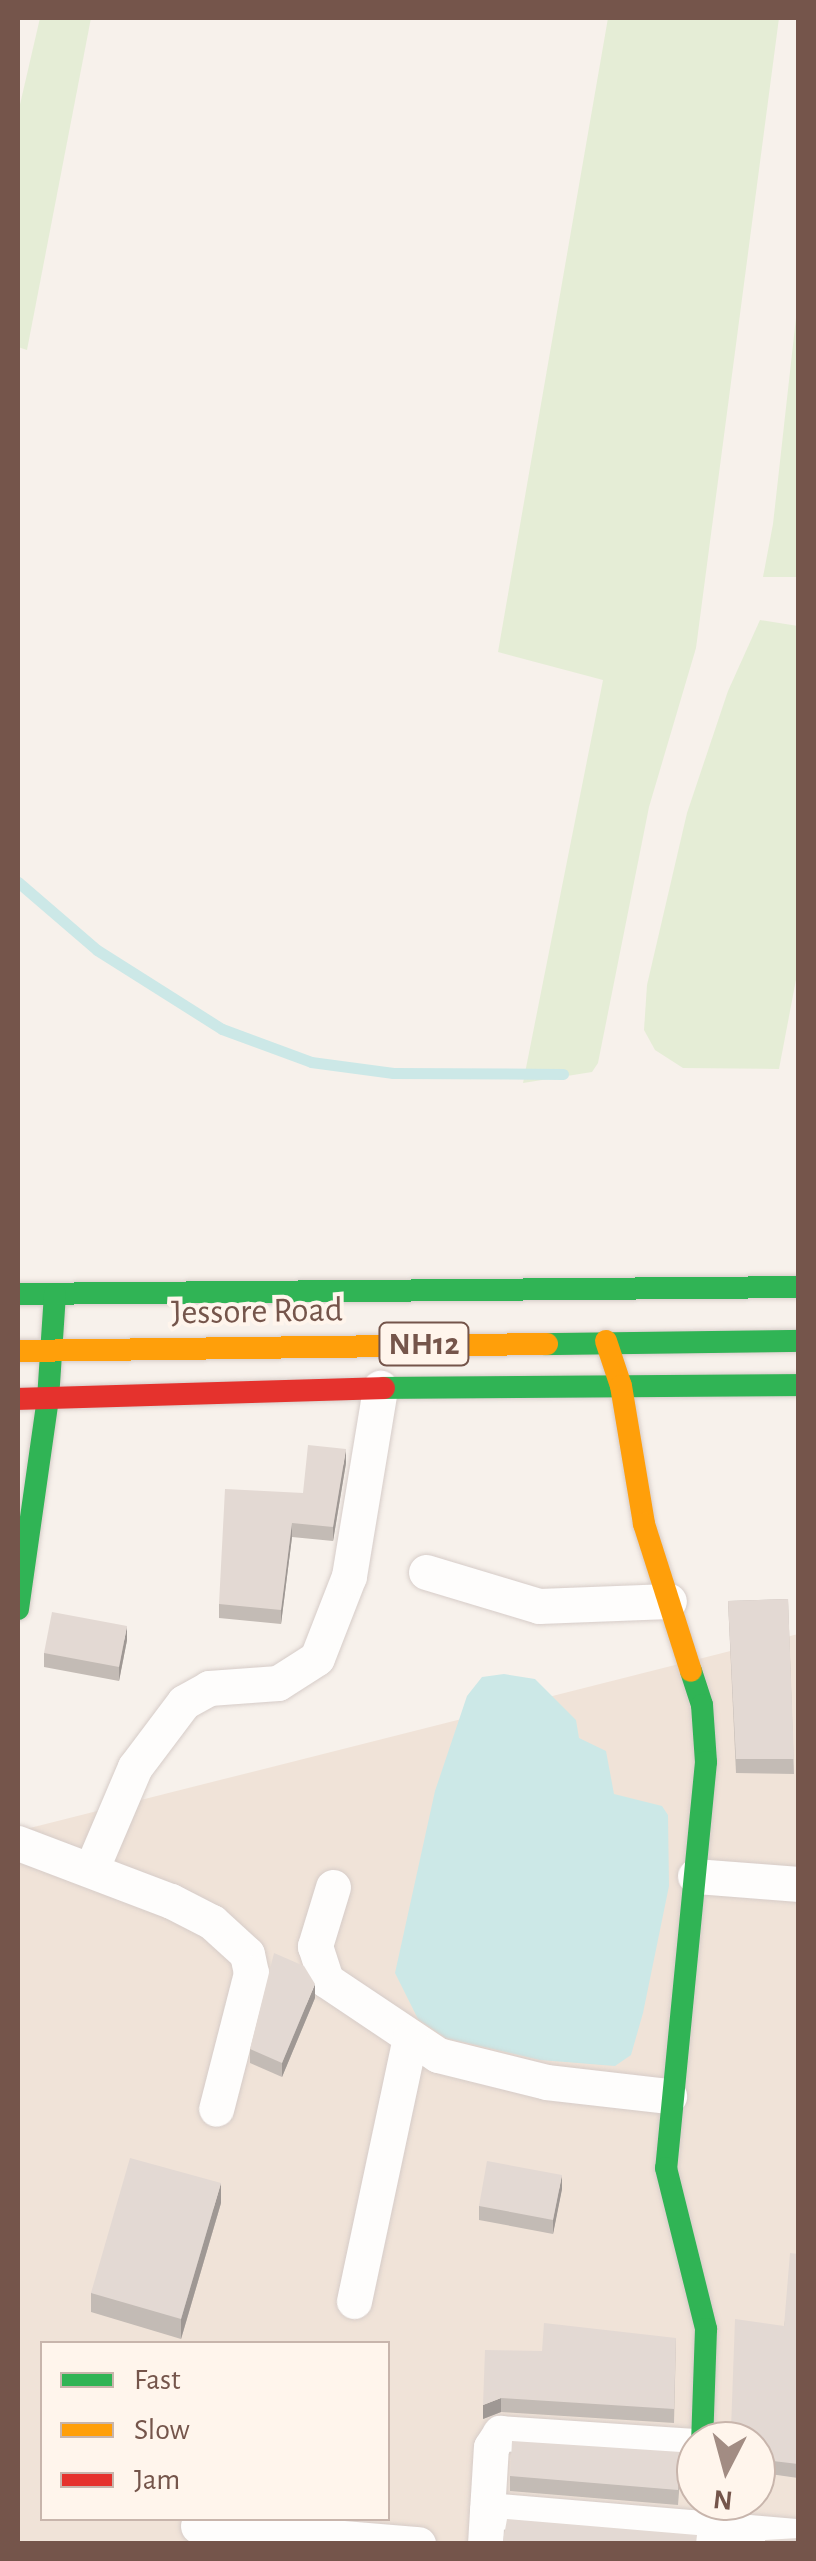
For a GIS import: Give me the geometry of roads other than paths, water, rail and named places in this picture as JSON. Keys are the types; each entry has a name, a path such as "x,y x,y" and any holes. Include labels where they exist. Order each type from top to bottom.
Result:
{"main road":[{"name":"NH12","path":"18,1294 798,1287"},
{"path":"18,1609 48,1399 55,1294"},
{"path":"606,1341 621,1386 644,1524 702,1705 706,1762 669,2096 666,2168 706,2330 703,2421"},
{"name":"Jessore Road","path":"18,1351 798,1341"},
{"path":"18,1399 380,1388 798,1386"}],"street":[{"path":"91,1870 135,1767 184,1702 209,1688 278,1683 317,1658 349,1576 380,1388"},
{"path":"426,1572 540,1606 669,1601"},
{"path":"18,1843 212,1922 247,1954 249,1986 216,2108"},
{"path":"695,1876 798,1884"},
{"path":"332,1887 316,1964 326,1980 410,2038 463,2066 669,2096"},
{"path":"354,2301 410,2038"},
{"path":"676,2445 500,2433 491,2447 486,2527 714,2525 798,2536"},
{"path":"198,2526 418,2544"}],"water":[{"path":"504,1674 535,1679 576,1720 579,1738 606,1751 614,1794 662,1806 668,1815 669,1886 643,2013 631,2055 615,2066 540,2060 446,2038 418,2019 395,1973 435,1791 467,1696 482,1677"}],"waterway":[{"path":"18,882 97,950 222,1029 311,1062 393,1073 563,1074"}]}
